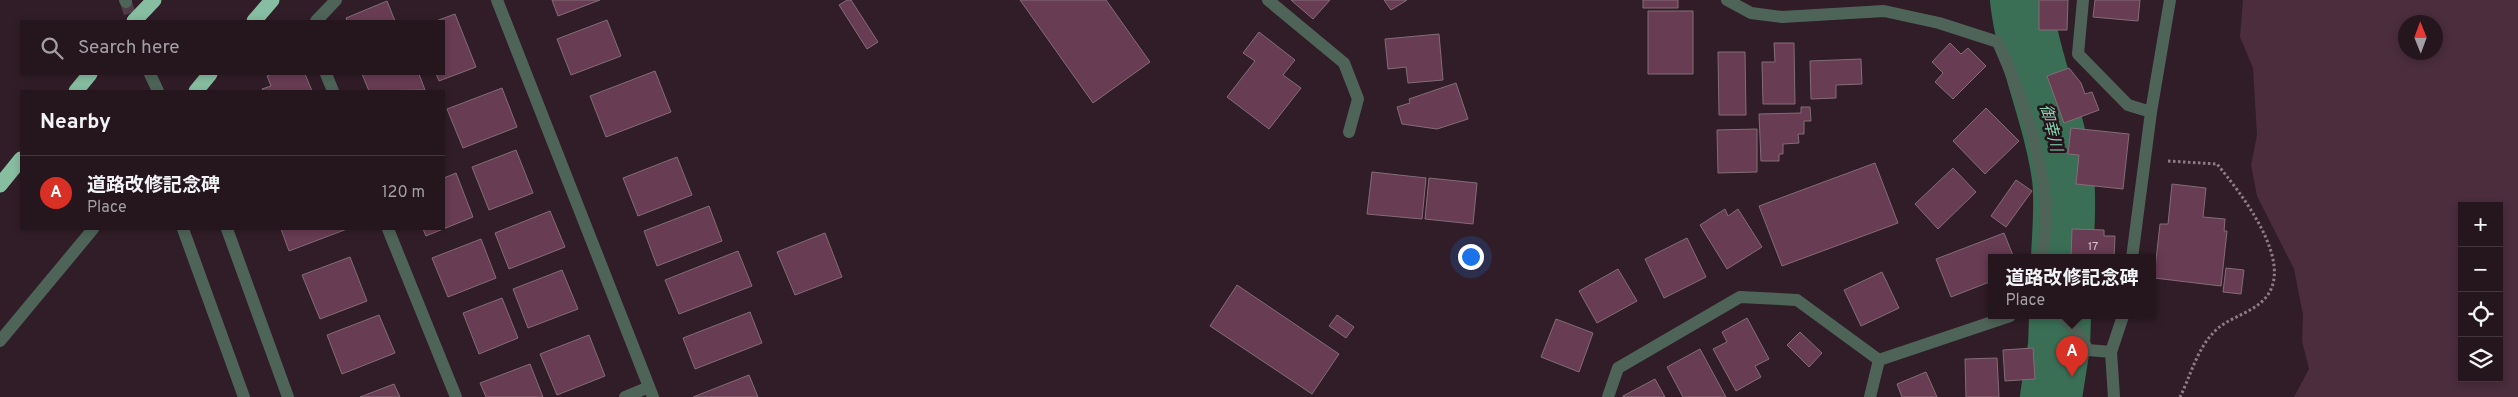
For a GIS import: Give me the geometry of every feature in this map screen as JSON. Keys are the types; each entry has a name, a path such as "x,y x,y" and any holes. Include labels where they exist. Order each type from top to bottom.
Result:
{"highway":[{"path":"135,20 154,0"},
{"path":"255,20 272,0"},
{"path":"77,90 89,75"},
{"path":"197,90 209,75"},
{"path":"0,185 20,160"}],"street":[{"path":"317,20 336,0"},
{"path":"497,0 651,392 625,397"},
{"path":"1268,0 1344,63 1358,99 1348,132"},
{"path":"1727,0 1751,13 1782,17 1884,11 1940,23 1998,42 2026,118 2039,168 2046,220 2042,254"},
{"path":"2083,0 2078,54 2128,105 2151,112"},
{"path":"2133,254 2151,112 2170,0"},
{"path":"150,75 158,90"},
{"path":"326,75 333,90"},
{"path":"0,341 92,230"},
{"path":"183,230 244,397"},
{"path":"227,230 288,397"},
{"path":"388,230 456,397"},
{"path":"1608,397 1618,368 1740,298 1798,300 1879,360"},
{"path":"1879,360 2001,319"},
{"path":"2065,319 2075,329 2088,350 2111,352"},
{"path":"2114,397 2111,352 2122,319"},
{"path":"1870,397 1879,360"}],"path":[{"path":"2145,160 2217,164 2241,193 2274,257 2276,278 2267,296 2251,310 2217,330 2196,357 2180,397"}],"shaded area":[{"path":"2243,0 2518,0 2518,397 2294,397 2309,369 2302,341 2303,315 2294,269 2257,196 2251,165 2257,135 2253,68 2240,37"}],"building":[{"path":"552,0 600,0 558,16"},
{"path":"847,0 851,0 878,42 867,49 839,5"},
{"path":"1020,0 1106,0 1150,62 1093,103"},
{"path":"1291,0 1330,0 1313,19"},
{"path":"1384,0 1407,0 1391,10"},
{"path":"1643,0 1678,0 1678,8 1643,8"},
{"path":"2039,0 2068,0 2067,30 2039,30"},
{"path":"2095,0 2140,0 2138,21 2093,17"},
{"path":"387,1 395,20 347,20 346,18"},
{"path":"1648,11 1693,11 1693,74 1648,74"},
{"path":"455,14 476,67 439,81 436,75 445,75 445,20 439,20"},
{"path":"607,20 621,56 571,75 557,39"},
{"path":"1259,32 1295,60 1283,75 1301,88 1269,129 1227,97 1255,61 1243,53"},
{"path":"1439,34 1443,80 1408,83 1406,67 1388,69 1385,39"},
{"path":"1774,43 1794,43 1795,104 1763,104 1762,62 1775,62"},
{"path":"1950,43 1961,54 1968,48 1986,66 1953,99 1935,82 1943,73 1932,62"},
{"path":"1718,52 1745,52 1746,115 1719,115"},
{"path":"1861,59 1862,84 1836,85 1836,98 1811,99 1810,61"},
{"path":"2069,68 2081,83 2085,94 2092,92 2099,110 2064,123 2047,76"},
{"path":"655,71 671,112 606,137 590,96"},
{"path":"305,75 312,90 262,90 271,86 267,76"},
{"path":"362,75 419,75 425,90 369,90"},
{"path":"1456,83 1468,119 1437,129 1402,124 1397,107 1410,103 1409,99"},
{"path":"502,88 517,127 463,148 447,109"},
{"path":"1801,107 1810,107 1811,121 1804,121 1804,134 1798,134 1799,143 1783,144 1783,154 1779,154 1779,161 1761,161 1759,114 1801,113"},
{"path":"1986,108 2019,141 1985,174 1953,141"},
{"path":"2071,128 2129,134 2123,189 2076,184 2079,155 2068,154"},
{"path":"1757,129 1757,172 1718,173 1717,130"},
{"path":"516,150 533,193 489,210 472,167"},
{"path":"677,157 692,195 638,216 623,178"},
{"path":"1875,163 1898,223 1782,266 1759,206"},
{"path":"1953,168 1976,192 1938,229 1915,204"},
{"path":"1372,172 1426,178 1422,219 1367,214"},
{"path":"456,173 473,217 445,229 445,178"},
{"path":"1429,178 1477,183 1473,224 1425,219"},
{"path":"2016,180 2032,191 2006,227 1991,216"},
{"path":"2172,184 2206,188 2203,217 2225,219 2224,231 2227,231 2221,286 2156,278 2160,224 2168,224"},
{"path":"709,206 722,241 657,266 644,231"},
{"path":"1725,209 1728,216 1738,209 1762,247 1727,269 1700,225"},
{"path":"550,211 565,247 509,269 495,233"},
{"path":"2072,229 2104,230 2104,236 2115,236 2114,254 2071,254"},
{"path":"281,230 344,230 289,251"},
{"path":"423,230 441,230 426,236"},
{"path":"825,233 842,277 795,295 777,252"},
{"path":"2004,233 2012,254 1988,254 1988,283 1951,297 1936,259"},
{"path":"1687,238 1706,277 1664,298 1645,259"},
{"path":"481,239 496,278 448,297 432,258"},
{"path":"738,251 752,286 679,314 665,280"},
{"path":"350,257 367,301 320,319 302,275"},
{"path":"2226,268 2244,270 2241,294 2223,292"},
{"path":"1618,269 1637,301 1597,323 1579,291"},
{"path":"562,270 578,309 528,328 513,289"},
{"path":"1882,272 1899,308 1861,326 1844,290"},
{"path":"1237,285 1339,354 1312,394 1210,326"},
{"path":"502,298 518,338 479,354 463,313"},
{"path":"750,312 762,343 695,369 683,338"},
{"path":"379,315 395,353 342,374 327,335"},
{"path":"1337,315 1354,327 1346,338 1329,326"},
{"path":"1747,318 1769,359 1755,366 1761,377 1736,391 1713,349 1727,342 1722,332"},
{"path":"1556,319 1593,333 1579,372 1541,357"},
{"path":"1800,332 1822,353 1809,367 1787,345"},
{"path":"589,335 605,376 557,395 540,354"},
{"path":"2033,348 2035,379 2005,381 2003,350"},
{"path":"1700,349 1726,397 1683,397 1667,367"},
{"path":"1997,358 1999,397 1966,397 1965,359"},
{"path":"530,364 543,397 486,397 480,383"},
{"path":"1926,372 1937,397 1902,397 1897,384"},
{"path":"749,375 758,397 693,397"},
{"path":"1655,379 1665,397 1623,397 1623,396"},
{"path":"394,384 400,397 360,397"}],"waterway":[{"name":"御幸川","path":"2021,0 2029,45 2054,133 2063,178 2062,254"},
{"name":"御幸川","path":"2051,397 2059,346 2060,319"}],"tunnel":[{"path":"126,2 132,20"}],"place":[{"name":"道路改修記念碑","path":"2072,377"}]}
